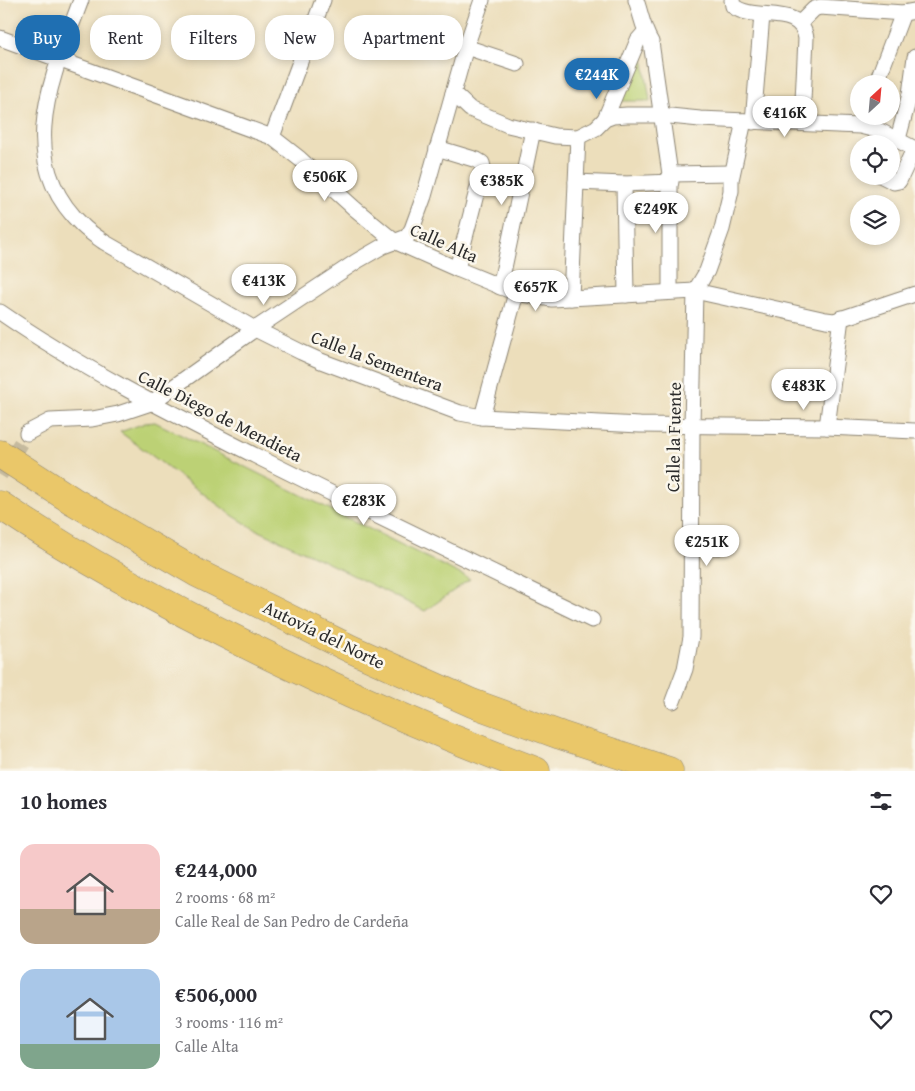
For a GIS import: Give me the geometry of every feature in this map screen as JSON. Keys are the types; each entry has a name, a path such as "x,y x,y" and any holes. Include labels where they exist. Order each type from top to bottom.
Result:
{"highway":[{"name":"Autovía del Norte","path":"0,454 73,501 197,573 351,649 472,704 669,771"},
{"path":"0,505 34,528 113,575 213,628 364,700 460,743 536,771"}],"street":[{"name":"Calle la Sementera","path":"76,15 81,0"},
{"path":"272,137 324,0"},
{"path":"27,433 50,421 92,419 118,414 151,403 255,329 357,261 383,246 407,236 412,229 424,196 466,47 482,0"},
{"path":"636,0 645,32 650,42 671,178 670,292"},
{"path":"732,0 733,6 737,9 751,14 782,16 795,20 805,31 802,122"},
{"path":"800,24 814,4 828,8 909,12 880,75"},
{"path":"695,291 707,271 722,228 732,191 732,173 749,121 762,15"},
{"path":"453,94 470,109 508,124 555,136 578,137 596,128 605,119 638,40 645,32"},
{"name":"Calle Alta","path":"0,38 15,44"},
{"path":"466,47 517,64"},
{"path":"899,135 910,94 915,58"},
{"name":"Calle la Sementera","path":"60,60 51,88 43,126 44,150 50,177 64,203 83,226 104,242 255,329 321,361 460,413 482,417 640,424 827,427 915,431"},
{"name":"Calle Alta","path":"60,60 272,137 394,241 516,293 552,300 695,291 826,320 841,318 915,294"},
{"path":"605,119 612,116 660,115 749,121 850,121"},
{"path":"869,125 889,135"},
{"path":"500,287 533,130"},
{"path":"572,298 578,137"},
{"path":"900,140 915,149 900,179"},
{"path":"437,148 477,160 482,163 483,168 457,269"},
{"path":"576,182 624,184 732,173"},
{"path":"624,184 626,295"},
{"name":"Calle la Fuente","path":"674,701 685,669 691,637 695,291"},
{"path":"482,417 516,293"},
{"name":"Calle Diego de Mendieta","path":"0,312 82,364 151,403 592,620"},
{"path":"827,427 841,318"}],"lane":[{"path":"703,550 718,551"}],"green space":[{"path":"642,50 650,101 621,101"},
{"path":"155,422 470,579 425,611 253,528 232,515 120,432 145,423"}],"tunnel":[{"path":"0,475 27,433"}]}
